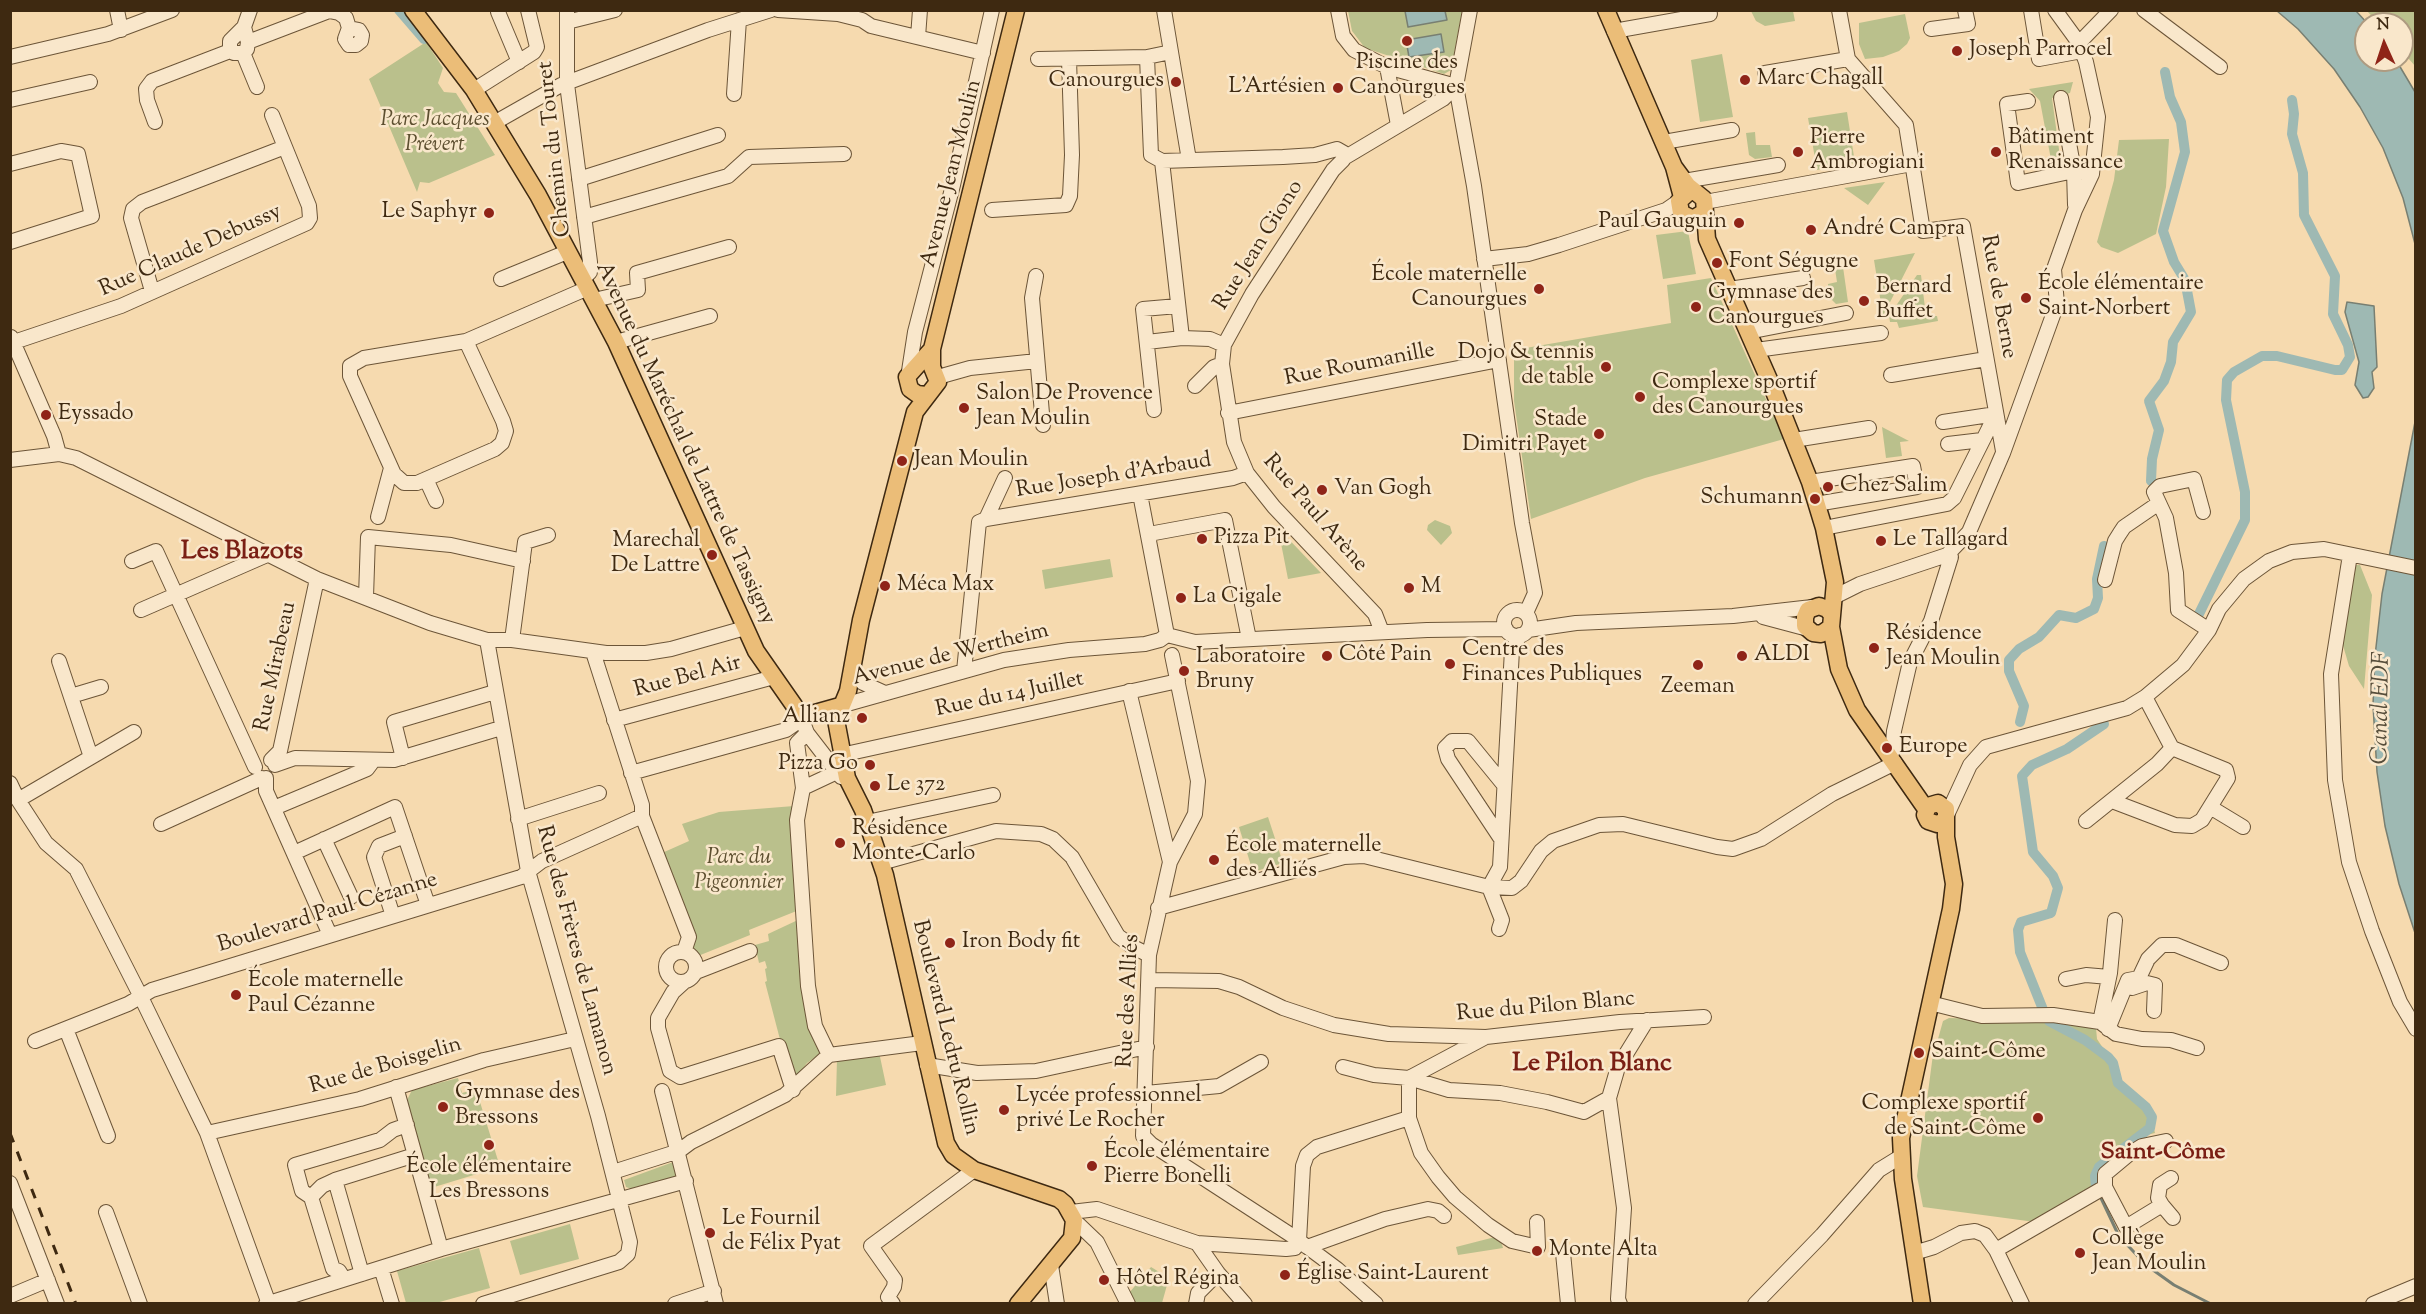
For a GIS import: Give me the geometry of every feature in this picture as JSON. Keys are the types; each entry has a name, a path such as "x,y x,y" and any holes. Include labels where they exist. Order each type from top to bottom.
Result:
{"main road":[{"name":"Avenue du Maréchal de Lattre de Tassigny","path":"413,10 474,90 538,195 616,342 745,628 774,677 801,714"},
{"name":"Avenue Jean Moulin","path":"840,706 848,691 861,620 920,394 907,381 925,370 932,349 1016,10"},
{"path":"1606,10 1664,142 1687,203 1707,239 1756,350 1810,482 1824,528 1834,585 1832,621 1839,669"},
{"path":"920,394 937,386 925,370"},
{"path":"1834,585 1805,617 1810,631 1839,669 1857,710 1931,805 1926,818 1942,820 1953,873 1951,909 1900,1138 1900,1157 1922,1304"},
{"path":"1814,607 1823,607 1832,621"},
{"name":"Avenue Jean Moulin","path":"840,706 836,692 840,672 861,620"},
{"path":"1810,631 1825,633 1832,621"},
{"path":"801,714 808,715 840,706"},
{"name":"Boulevard Ledru Rollin","path":"840,706 865,816 881,863 946,1143 953,1155 974,1170 1059,1199 1072,1216"},
{"name":"Boulevard Ledru Rollin","path":"840,706 836,720 842,760 852,793 865,816"},
{"path":"1018,1304 1072,1238 1072,1216"}],"street":[{"path":"117,10 121,30"},
{"path":"10,57 121,30 172,10"},
{"path":"241,49 244,27 250,10"},
{"path":"474,90 534,52 537,47 528,10"},
{"path":"567,16 615,10"},
{"path":"494,123 561,85 754,13 771,10"},
{"path":"778,10 862,15 871,26 983,53"},
{"path":"918,37 920,10"},
{"path":"992,10 915,332 925,370 1037,361"},
{"path":"1164,10 1189,160"},
{"path":"1338,10 1343,36 1354,50 1387,67 1421,74 1456,86"},
{"path":"1470,10 1456,86 1484,259 1531,582 1517,623 1512,650 1500,867 1489,887"},
{"path":"1687,203 1912,164 1906,125 1848,59 1839,10"},
{"path":"1931,29 1968,24 1965,10"},
{"path":"2031,10 2038,59 2081,47 2111,10"},
{"path":"1834,585 1860,584 1947,555 1969,532 2003,453 2057,304 2054,268 2075,210 2092,174 2098,117 2081,47 2055,10"},
{"path":"2144,10 2220,67"},
{"path":"155,122 147,100 146,89 152,81 241,49 328,11 339,13 346,18 350,28"},
{"path":"498,12 519,62"},
{"path":"1614,31 1710,14"},
{"name":"Chemin du Touret","path":"567,16 567,84 585,217 590,272 588,289"},
{"path":"734,94 739,20"},
{"path":"244,27 233,37 241,49 257,87"},
{"path":"1038,59 1147,57 1171,52"},
{"path":"1147,57 1151,155 1161,161 1315,155 1336,159 1443,99 1456,86"},
{"path":"993,210 1066,205 1070,196 1072,155 1069,59"},
{"path":"1765,74 1848,59"},
{"path":"1387,67 1398,125"},
{"path":"10,100 90,82"},
{"path":"2061,98 2074,171 2075,210"},
{"path":"2028,102 2007,104 2018,183 2074,171 2092,174"},
{"name":"Rue Claude Debussy","path":"12,339 87,320 307,223 310,218 309,206 272,115"},
{"path":"1664,142 1732,130"},
{"path":"579,179 718,135"},
{"path":"152,291 131,218 133,209 142,202 285,147"},
{"path":"10,164 61,151 78,154 92,216 10,242"},
{"path":"585,217 728,176 749,157 844,154"},
{"name":"Rue Jean Giono","path":"1224,345 1252,294 1336,159"},
{"path":"1161,161 1182,338"},
{"name":"Rue de Berne","path":"1912,164 1923,231 1963,226 2003,453"},
{"path":"1484,259 1528,254 1687,203 1778,165"},
{"name":"Chemin du Touret","path":"501,279 569,255 587,246"},
{"path":"466,342 506,430 502,443 495,450 417,483 404,483 391,468 350,376 350,366 364,358 466,342 588,289 638,290 637,273 729,247"},
{"path":"1036,276 1032,298 1043,425"},
{"path":"1729,289 1803,278"},
{"path":"1154,410 1143,309 1178,306"},
{"path":"1748,332 1846,313"},
{"path":"616,342 710,316"},
{"path":"1756,350 1881,333"},
{"path":"1147,342 1182,338 1210,339 1224,345"},
{"path":"12,339 54,436 59,454"},
{"name":"Rue Paul Arène","path":"1224,345 1222,364 1228,413 1240,459 1247,472 1275,507 1375,614 1382,632"},
{"path":"1891,375 1986,359"},
{"name":"Rue Roumanille","path":"1228,413 1499,360"},
{"path":"1195,386 1214,367 1222,364"},
{"path":"1943,423 2009,416 2021,401"},
{"path":"1824,528 1947,504 1954,498 1982,440 1997,418"},
{"path":"1794,440 1869,428"},
{"path":"1948,444 1982,440"},
{"path":"10,460 59,454 76,458 317,579 430,623 487,640 512,640 593,652 646,653 671,649 745,628"},
{"path":"1810,482 1913,466 1917,487 1816,504"},
{"path":"378,518 391,468"},
{"name":"Rue Joseph d'Arbaud","path":"986,519 1233,478 1247,472"},
{"path":"964,671 979,522 986,519 1005,478"},
{"path":"426,479 436,501"},
{"path":"2203,513 2194,479 2160,486 2154,492 2166,518 2176,573 2178,610 2209,630"},
{"name":"Rue des Alliés","path":"1140,494 1197,781 1195,814 1170,862 1149,955 1143,1136 1151,1144 1303,1244 1376,1304"},
{"path":"2105,580 2115,541 2124,527 2159,503"},
{"path":"1149,534 1225,520 1249,639"},
{"path":"512,640 525,542 548,535"},
{"path":"366,597 368,537 451,545 522,561"},
{"path":"1942,820 1974,758 1986,747 2127,708 2145,697 2183,665 2209,630 2219,609 2244,579 2269,561 2292,552 2324,549 2415,568"},
{"path":"132,561 156,551 261,774 266,791 330,935"},
{"path":"141,610 267,555"},
{"path":"2350,555 2331,675 2335,780 2352,872 2400,1002 2415,1029"},
{"path":"1158,908 1344,857 1364,856 1489,887 1512,888 1521,881 1541,851 1553,841 1599,825 1623,824 1717,848 1733,849 1761,839 1890,754 1910,662 1931,621 1951,557"},
{"name":"Rue Mirabeau","path":"273,763 280,751 317,579"},
{"name":"Avenue de Wertheim","path":"840,706 964,671 1046,653 1145,644 1472,629 1517,623 1576,623 1746,615 1814,607"},
{"name":"Avenue de Wertheim","path":"1746,615 1781,620 1810,631"},
{"name":"Rue des Frères de Lamanon","path":"483,1304 619,1262 628,1254 630,1242 614,1172 528,871 487,640"},
{"path":"593,652 642,804 642,816 689,937 684,952"},
{"path":"59,661 91,757"},
{"path":"852,668 862,683 885,693"},
{"name":"Rue Bel Air","path":"614,720 774,677"},
{"name":"Rue du 14 Juillet","path":"850,753 1178,681"},
{"path":"71,696 101,687"},
{"path":"1129,691 1170,862"},
{"path":"399,759 394,722 495,692"},
{"path":"2112,801 2175,825 2192,826 2202,820 2228,778 2226,770 2172,748 2145,697"},
{"path":"631,773 786,730 801,714"},
{"name":"Avenue du Maréchal de Lattre de Tassigny","path":"801,714 807,733 852,793"},
{"path":"261,774 261,759 273,763 295,758 373,761 399,759 501,728"},
{"path":"18,800 134,732"},
{"path":"807,733 797,743 803,788 797,820 808,986 815,1026 829,1055"},
{"path":"1501,839 1448,759 1445,748 1452,741 1468,741 1504,785"},
{"path":"2086,821 2157,764 2172,748"},
{"path":"274,808 367,769 373,761"},
{"path":"803,788 837,772"},
{"path":"161,824 261,774"},
{"path":"10,783 18,800 46,843 76,869 140,995 207,1133 268,1303 441,1249 686,1181"},
{"path":"1931,805 1956,790"},
{"path":"518,819 599,793"},
{"path":"865,816 993,795"},
{"path":"294,853 395,807 428,905"},
{"path":"2210,807 2243,827"},
{"name":"Boulevard Paul Cézanne","path":"35,1041 128,1004 140,995 521,877 542,861 642,816"},
{"path":"881,863 996,831 1041,834 1053,839 1072,857 1118,936 1132,947 1149,955"},
{"path":"393,916 374,857 379,846 405,836"},
{"path":"324,839 351,897"},
{"path":"1500,867 1512,888"},
{"path":"1489,887 1502,920 1499,929"},
{"path":"2104,1025 2115,920"},
{"path":"2104,1025 2121,997 2128,980 2139,978 2148,959 2162,945 2176,945 2221,963"},
{"path":"750,951 696,972 673,992 658,1018 658,1028 670,1071 680,1077 779,1046 793,1090"},
{"path":"684,982 671,978 666,965 674,953 684,952 695,961 696,972"},
{"path":"2066,979 2086,975 2109,977"},
{"name":"Rue du Pilon Blanc","path":"1149,980 1219,981 1283,1008 1334,1025 1389,1034 1486,1037 1647,1020 1704,1017"},
{"path":"2121,997 2133,988 2147,983 2155,985 2154,1011"},
{"path":"1930,1003 1982,1016 2054,1015 2104,1025 2116,1034 2142,1039 2171,1040 2197,1048"},
{"path":"1620,1304 1618,1299 1624,1209 1609,1098 1618,1067 1647,1020"},
{"path":"66,1029 108,1136"},
{"path":"1409,1078 1486,1037"},
{"name":"Rue de Boisgelin","path":"207,1133 360,1099 484,1060 575,1039"},
{"path":"614,1172 679,1151 691,1142 793,1090 829,1055 922,1043"},
{"path":"927,1065 977,1073 1036,1071 1147,1047"},
{"path":"1146,1093 1219,1086 1261,1062"},
{"path":"1343,1067 1374,1075 1409,1078 1449,1090 1500,1093 1584,1112 1609,1098"},
{"path":"1409,1078 1408,1118 1421,1153 1455,1197 1488,1225 1512,1241 1538,1247 1537,1222"},
{"path":"396,1087 441,1249"},
{"path":"662,1091 715,1297 675,1304"},
{"path":"1303,1244 1303,1166 1307,1155 1317,1147 1408,1118"},
{"path":"344,1279 339,1270 333,1269 312,1197 302,1191 295,1165 380,1140 393,1130 407,1125"},
{"path":"2162,1204 2126,1227 2105,1187 2105,1174 2142,1146 2166,1141"},
{"path":"312,1197 322,1186 335,1180 415,1155"},
{"path":"1755,1304 1822,1235 1879,1170 1900,1157"},
{"path":"893,1304 888,1297 894,1287 894,1280 871,1246 974,1170"},
{"path":"2171,1178 2160,1185 2158,1197 2173,1218"},
{"path":"335,1180 362,1274"},
{"path":"10,1183 15,1207 57,1304"},
{"path":"1996,1250 2105,1187"},
{"path":"1128,1304 1097,1242 1072,1216 1097,1209 1197,1243 1286,1249 1385,1219 1428,1209 1438,1211 1444,1216"},
{"path":"106,1212 140,1304"},
{"path":"1914,1253 1934,1247 1961,1233 1975,1231 1985,1235 1996,1250 2022,1304"},
{"path":"1197,1243 1218,1274 1245,1304"},
{"path":"1563,1253 1568,1304"},
{"path":"1051,1265 1057,1304"},
{"path":"381,1268 392,1304"},
{"path":"1196,1304 1198,1293 1218,1274"},
{"path":"10,1296 48,1280"},
{"path":"2373,1304 2415,1286"}],"green space":[{"name":"Piscine des Canourgues","path":"1348,11 1462,11 1451,70 1444,74 1365,48 1352,31"},
{"path":"1751,11 1793,11 1795,21 1765,26 1756,21"},
{"path":"2415,11 2415,66 2414,12 2368,12"},
{"path":"1905,14 1910,38 1907,44 1899,51 1883,57 1865,59 1859,44 1859,23"},
{"name":"Parc Jacques Prévert","path":"426,42 443,68 438,83 444,92 456,93 495,155 429,183 420,182 417,192 369,79"},
{"path":"1722,54 1733,117 1700,122 1691,60"},
{"path":"2073,82 2070,93 2052,98 2061,164 2070,164 2068,167 2048,171 2045,166 2052,165 2040,101 2029,89"},
{"path":"1847,112 1855,163 1817,170 1808,118"},
{"path":"1755,132 1756,145 1770,145 1772,157 1755,159 1749,155 1746,133"},
{"path":"2169,139 2166,187 2156,234 2118,253 2101,247 2097,242 2114,180 2119,140"},
{"path":"1885,182 1868,205 1844,188"},
{"path":"1688,231 1696,274 1663,279 1656,235"},
{"path":"1915,253 1883,316 1874,260"},
{"path":"1843,267 1848,302 1836,304 1828,296 1828,284 1837,282 1835,269"},
{"path":"1917,275 1921,275 1926,316 1937,316 1938,321 1899,328 1897,322 1890,322 1889,316"},
{"name":"Complexe sportif des Canourgues","path":"1711,278 1784,439 1645,478 1531,519 1514,401 1514,350 1671,323 1667,285"},
{"path":"1882,427 1909,441 1900,442 1902,456 1886,458"},
{"path":"1435,520 1450,526 1452,533 1441,545 1427,530 1428,525"},
{"path":"1278,528 1321,573 1288,579"},
{"path":"1110,559 1113,577 1045,589 1042,570"},
{"path":"2355,565 2360,565 2372,595 2364,689 2349,666 2342,642"},
{"name":"Parc du Pigeonnier","path":"794,806 799,910 749,930 750,935 698,956 690,946 662,853 689,841 682,824 719,812"},
{"path":"1268,817 1283,863 1253,872 1239,827"},
{"path":"800,919 812,1032 820,1054 807,1063 796,1078 789,1074 765,982 767,981 765,969 767,968 765,961 759,963 755,945 769,941 768,934"},
{"name":"Complexe sportif de Saint-Côme","path":"1949,1018 2063,1021 2096,1028 2097,1039 2118,1064 2118,1076 2150,1113 2155,1133 2147,1135 2105,1166 2099,1186 2035,1222 1923,1207 1917,1176 1935,1039 1938,1039 1943,1021"},
{"path":"879,1052 886,1085 836,1096 837,1059"},
{"path":"458,1078 462,1093 476,1089 500,1167 431,1188 407,1100 412,1090"},
{"path":"676,1161 677,1176 673,1179 634,1190 626,1187 624,1180"},
{"path":"570,1224 579,1259 520,1275 510,1241"},
{"path":"1495,1237 1501,1241 1503,1248 1458,1255 1456,1247"},
{"path":"479,1248 490,1288 436,1303 406,1303 397,1271"},
{"path":"1151,1267 1169,1278 1162,1303 1135,1303 1129,1293"}],"water":[{"path":"1405,11 1445,11 1447,20 1408,27"},
{"path":"2277,11 2356,11 2354,12 2354,72 2403,72 2415,92 2415,244 2403,198 2383,148 2360,107 2334,69 2298,29"},
{"path":"1441,34 1444,52 1409,57 1406,40"},
{"path":"2347,302 2374,306 2377,367 2372,372 2374,388 2368,397 2363,398 2355,385 2359,362 2345,312"},
{"name":"Canal EDF","path":"2415,422 2415,933 2399,884 2385,826 2377,772 2373,705 2375,656 2382,594"}],"waterway":[{"path":"399,10 424,39"},
{"path":"2151,481 2152,459 2159,430 2149,401 2164,381 2171,362 2173,342 2191,312 2185,280 2174,262 2163,231 2185,152 2181,122 2170,97 2165,72"},
{"path":"2197,618 2245,520 2245,492 2226,400 2227,380 2234,372 2262,356 2277,356 2335,370 2342,370 2350,357 2348,345 2333,314 2335,276 2304,215 2303,173 2292,134 2294,114 2292,100"},
{"path":"2020,722 2024,706 2009,671 2009,660 2019,649 2039,637 2059,615 2076,618 2094,609 2098,598 2097,579 2104,546"},
{"path":"2044,1012 2020,952 2018,930 2021,922 2051,913 2058,888 2053,876 2033,852 2022,776 2032,765 2067,749 2104,724"},
{"path":"2049,1021 2085,1040 2108,1057 2113,1063 2118,1083 2146,1107 2152,1117 2150,1128 2099,1167 2095,1176 2096,1187"},
{"path":"2100,1196 2117,1232"},
{"path":"2119,1236 2146,1265 2174,1285 2211,1304"}],"railway":[{"path":"10,1133 76,1304"}],"place":[{"name":"Piscine des Canourgues","path":"1407,41"},
{"name":"Joseph Parrocel","path":"1957,51"},
{"name":"Marc Chagall","path":"1745,80"},
{"name":"Canourgues","path":"1176,82"},
{"name":"L'Artésien","path":"1338,88"},
{"name":"Pierre Ambrogiani","path":"1798,152"},
{"name":"Bâtiment Renaissance","path":"1996,152"},
{"name":"Le Saphyr","path":"489,213"},
{"name":"Paul Gauguin","path":"1739,223"},
{"name":"André Campra","path":"1811,230"},
{"name":"Font Ségugne","path":"1717,263"},
{"name":"École maternelle Canourgues","path":"1539,289"},
{"name":"École élémentaire Saint-Norbert","path":"2026,298"},
{"name":"Bernard Buffet","path":"1864,301"},
{"name":"Gymnase des Canourgues","path":"1696,307"},
{"name":"Dojo & tennis de table","path":"1606,367"},
{"name":"Complexe sportif des Canourgues","path":"1640,397"},
{"name":"Salon De Provence Jean Moulin","path":"964,408"},
{"name":"Eyssado","path":"46,415"},
{"name":"Stade Dimitri Payet","path":"1599,434"},
{"name":"Jean Moulin","path":"902,461"},
{"name":"Chez Salim","path":"1828,487"},
{"name":"Van Gogh","path":"1322,490"},
{"name":"Schumann","path":"1815,499"},
{"name":"Pizza Pit","path":"1202,539"},
{"name":"Le Tallagard","path":"1881,541"},
{"name":"Marechal De Lattre","path":"712,555"},
{"name":"Méca Max","path":"885,586"},
{"name":"M","path":"1409,588"},
{"name":"La Cigale","path":"1181,598"},
{"name":"Résidence Jean Moulin","path":"1874,648"},
{"name":"Côté Pain","path":"1327,656"},
{"name":"ALDI","path":"1742,656"},
{"name":"Centre des Finances Publiques","path":"1450,664"},
{"name":"Zeeman","path":"1698,665"},
{"name":"Laboratoire Bruny","path":"1184,671"},
{"name":"Allianz","path":"862,718"},
{"name":"Europe","path":"1887,748"},
{"name":"Pizza Go","path":"870,765"},
{"name":"Le 372","path":"875,786"},
{"name":"Résidence Monte-Carlo","path":"840,843"},
{"name":"École maternelle des Alliés","path":"1214,860"},
{"name":"Iron Body fit","path":"950,943"},
{"name":"École maternelle Paul Cézanne","path":"236,995"},
{"name":"Saint-Côme","path":"1919,1053"},
{"name":"Gymnase des Bressons","path":"443,1107"},
{"name":"Lycée professionnel privé Le Rocher","path":"1004,1110"},
{"name":"Complexe sportif de Saint-Côme","path":"2038,1118"},
{"name":"École élémentaire Les Bressons","path":"489,1145"},
{"name":"École élémentaire Pierre Bonelli","path":"1092,1166"},
{"name":"Le Fournil de Félix Pyat","path":"710,1233"},
{"name":"Monte Alta","path":"1537,1251"},
{"name":"Collège Jean Moulin","path":"2080,1253"},
{"name":"Église Saint-Laurent","path":"1285,1275"},
{"name":"Hôtel Régina","path":"1104,1280"}],"district":[{"name":"Les Blazots","path":"242,554"},
{"name":"Le Pilon Blanc","path":"1592,1066"},
{"name":"Saint-Côme","path":"2163,1154"}]}
